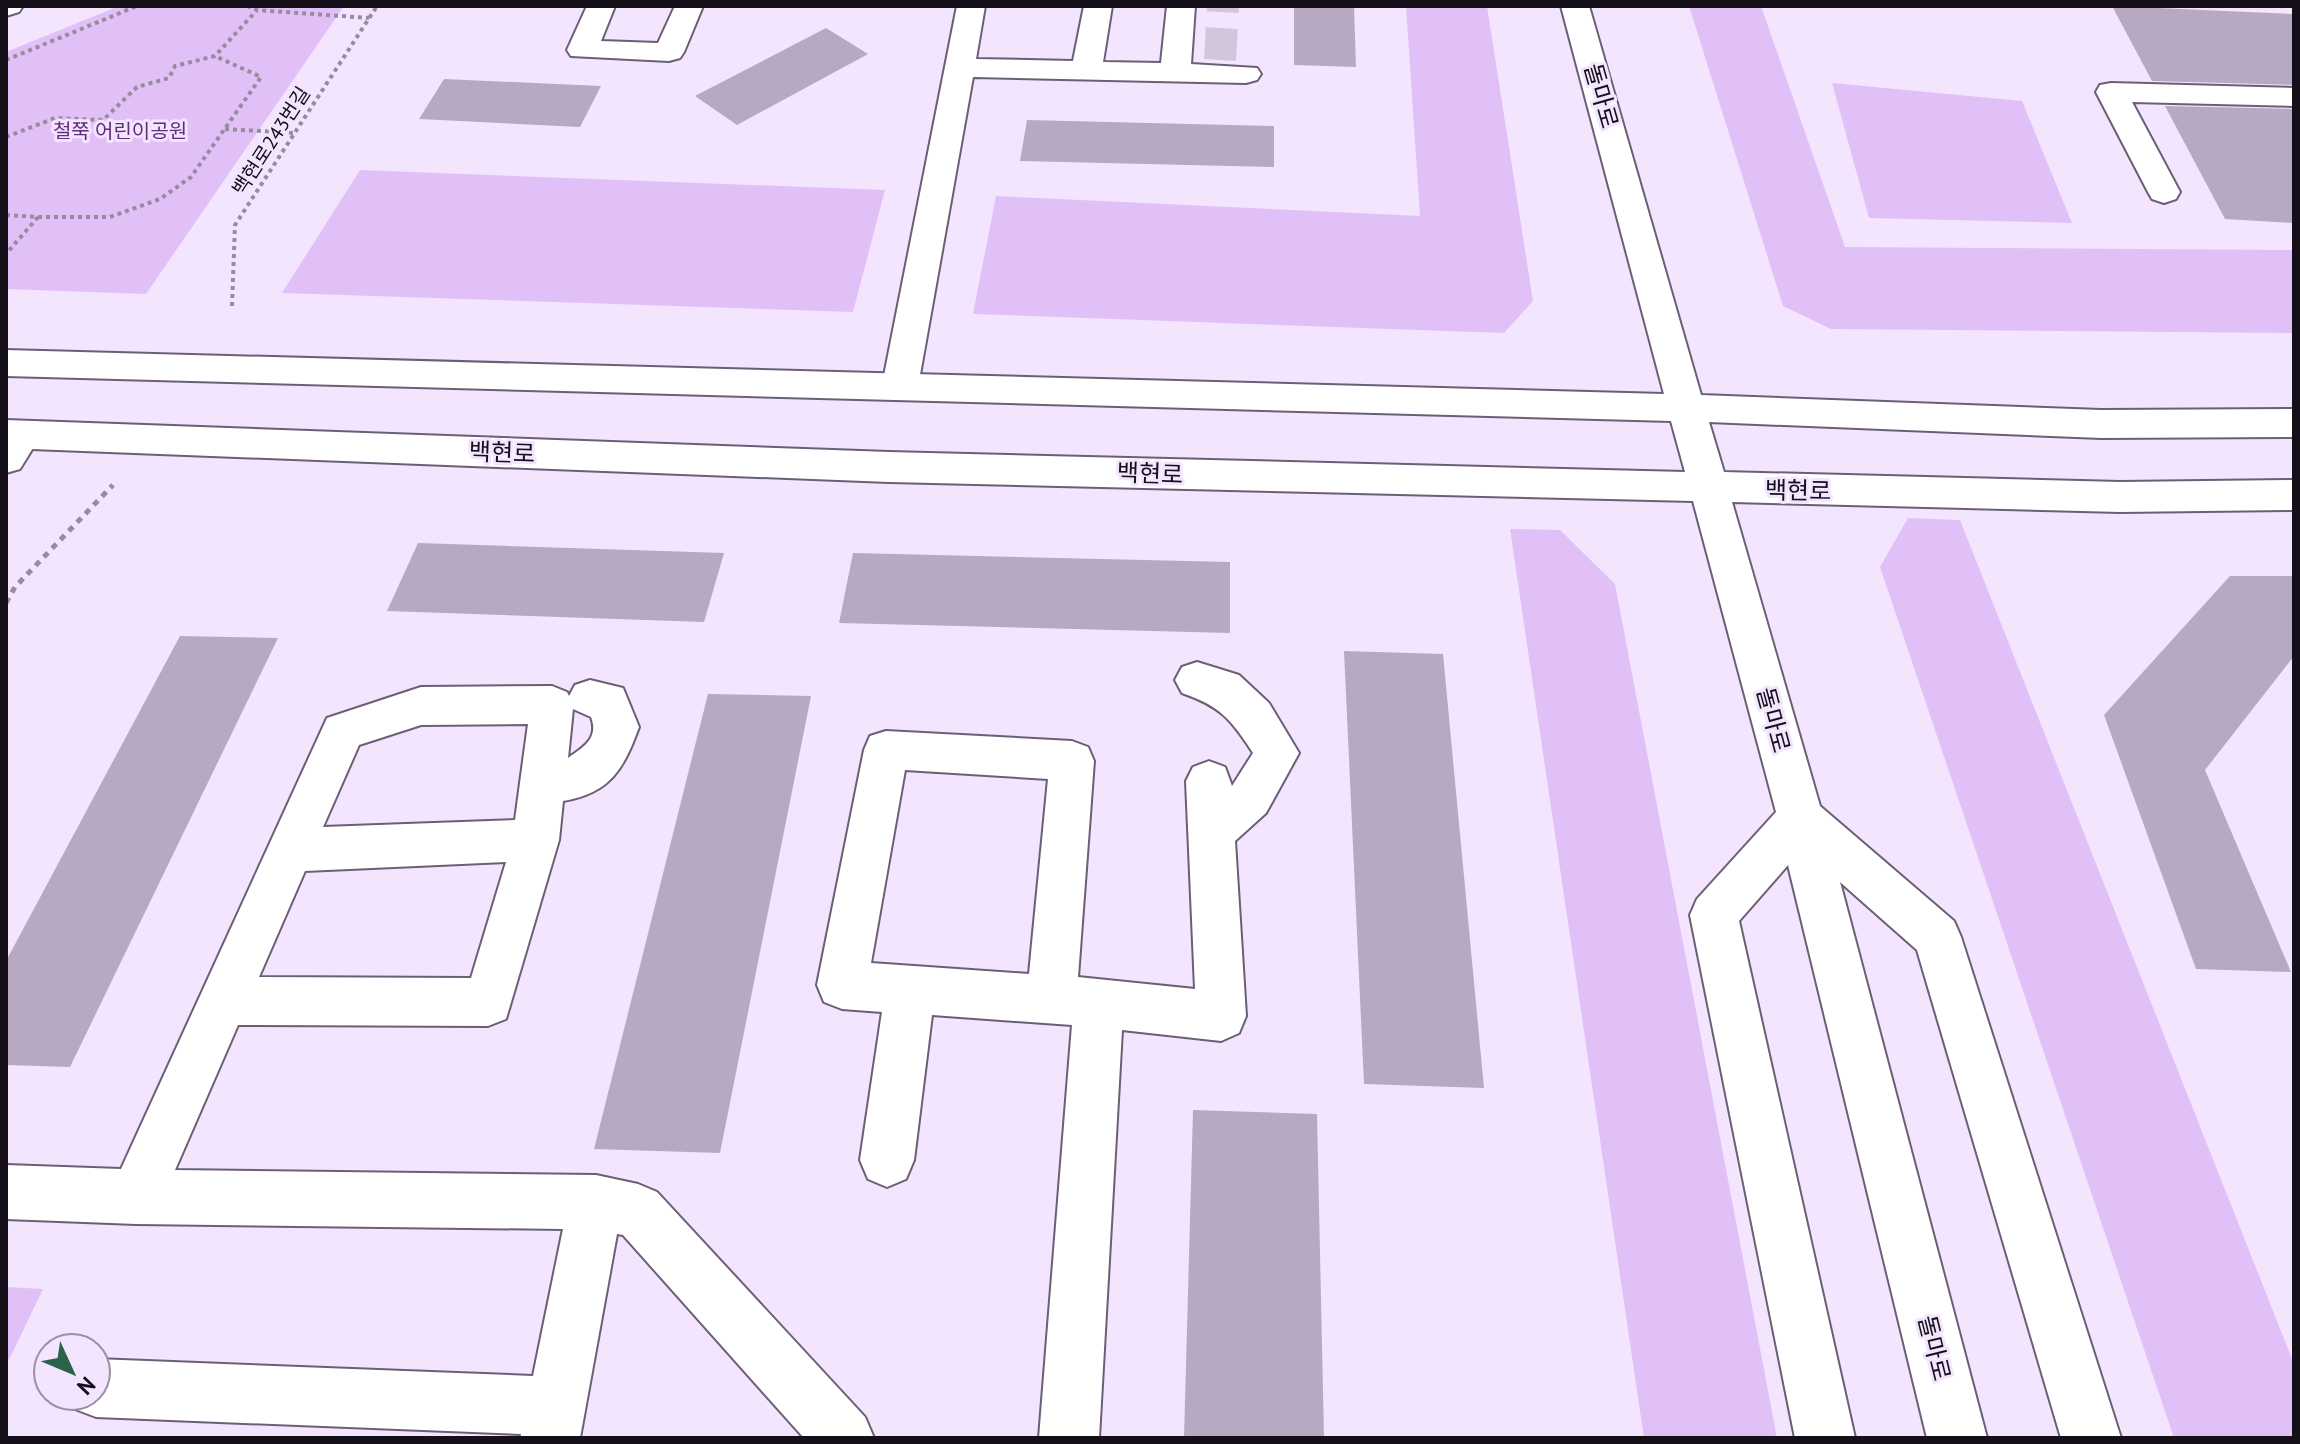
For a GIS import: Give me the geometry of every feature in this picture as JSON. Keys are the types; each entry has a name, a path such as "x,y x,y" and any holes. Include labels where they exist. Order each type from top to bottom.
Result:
{"main road":[{"path":"601,6 582,50 669,52 689,6"},
{"path":"900,386 971,6"},
{"path":"1087,70 1098,6"},
{"path":"1175,72 1181,6"},
{"name":"돌마로","path":"1575,6 1800,818 1957,1438"},
{"path":"958,68 1175,72 1229,69"},
{"path":"2164,192 2111,92 2294,97"},
{"path":"6,363 1688,408 2101,424 2294,423"},
{"name":"백현로","path":"11,443 1711,489 2120,497 2294,495"},
{"path":"1197,680 1224,688 1253,716 1277,753 1250,799 1212,833"},
{"path":"543,784 575,779 606,756 617,727 608,701 590,698"},
{"path":"136,1197 290,850 343,731 421,706 552,705 536,840 488,1002 223,1001"},
{"path":"1069,1438 1075,1001 1072,761 886,750 842,985 1075,1001 1221,1016 1209,781"},
{"path":"1825,1438 1714,915 1800,818 1937,937 2091,1438"},
{"path":"290,850 536,840"},
{"path":"887,1160 910,989"},
{"path":"6,1192 136,1197 596,1202 638,1211 844,1438"},
{"path":"112,1389 553,1422 596,1202"}],"path":[{"path":"6,60 137,6"},
{"path":"247,6 257,10 370,18"},
{"name":"백현로243번길","path":"232,306 235,225 377,6"},
{"path":"6,137 55,118 103,120 137,87 169,78 175,66 215,56 257,10"},
{"path":"6,215 110,217 160,199 191,177 261,77 215,56"},
{"path":"224,129 295,133"},
{"path":"6,254 38,217"},
{"path":"6,603 15,587 113,485"}],"green space":[{"name":"철쭉 어린이공원","path":"119,6 344,6 146,294 6,289 6,52"},
{"path":"1406,6 1487,6 1533,301 1504,333 973,314 996,196 1420,216"},
{"path":"1689,6 1761,6 1845,247 2294,250 2294,333 1831,329 1783,306"},
{"path":"1832,83 2022,101 2072,223 1869,218"},
{"path":"360,170 885,190 853,312 282,293"},
{"path":"1908,518 1960,520 2294,1364 2294,1438 2174,1438 1880,567"},
{"path":"1510,529 1560,530 1615,584 1777,1438 1644,1438"},
{"path":"6,1287 43,1289 6,1366"}],"building":[{"path":"1294,6 1354,6 1356,67 1294,65"},
{"path":"2112,6 2294,14 2294,85 2152,81"},
{"path":"826,28 868,54 737,125 695,96"},
{"path":"444,79 601,86 580,127 419,119"},
{"path":"2165,106 2294,109 2294,223 2225,219"},
{"path":"1027,120 1274,126 1274,167 1020,161"},
{"path":"418,543 724,553 704,622 387,611"},
{"path":"853,553 1230,562 1230,633 839,623"},
{"path":"2230,576 2294,576 2294,656 2205,770 2291,972 2196,969 2104,715"},
{"path":"180,636 278,638 70,1067 6,1065 6,961"},
{"path":"1344,651 1443,654 1484,1088 1364,1084"},
{"path":"708,694 811,696 720,1153 594,1149"},
{"path":"1193,1110 1317,1114 1324,1438 1184,1438"}],"tunnel":[{"path":"1220,60 1223,6"}]}
